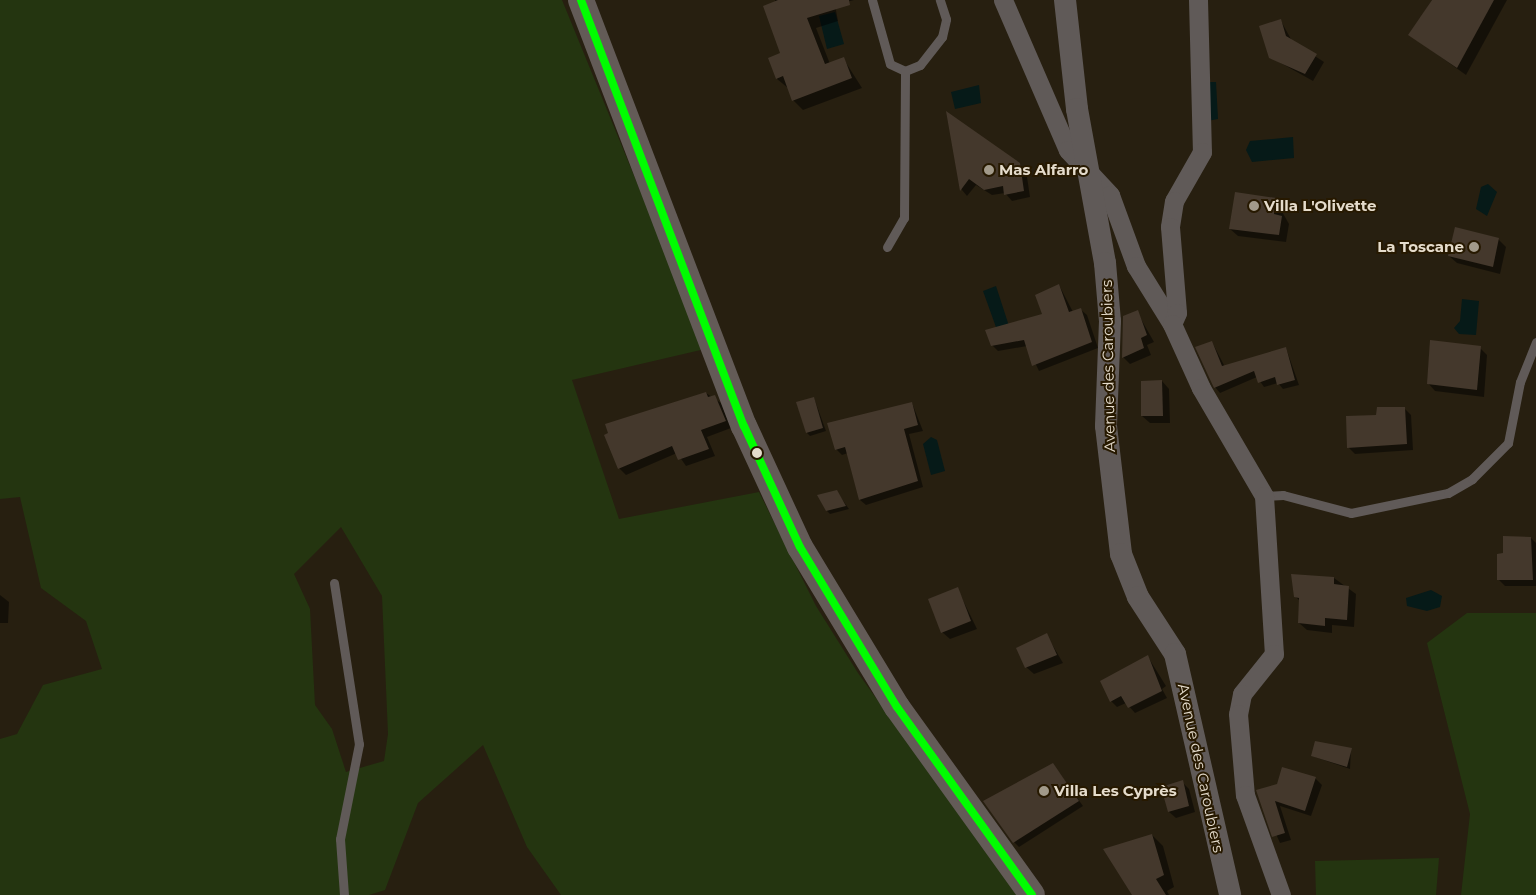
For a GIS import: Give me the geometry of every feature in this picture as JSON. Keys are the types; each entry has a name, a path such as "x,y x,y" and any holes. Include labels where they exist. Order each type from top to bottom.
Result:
{"main road":[{"path":"581,0 744,426 800,547 897,706 1032,895"}],"street":[{"path":"1003,0 1068,150 1088,174 1098,178 1110,195 1136,266 1172,324 1201,388 1264,496 1276,637 1274,654 1242,694 1238,714 1245,795 1281,895"},
{"name":"Avenue des Caroubiers","path":"1064,0 1088,174 1105,263 1110,321 1106,426 1121,554 1138,597 1178,663 1230,895"},
{"path":"1172,324 1177,313 1170,227 1174,201 1202,152 1198,0"}],"lane":[{"path":"872,0 890,64 905,71 920,65 942,37 946,19 940,0"},
{"path":"887,247 904,218 905,71"},
{"path":"1264,496 1283,494 1351,513 1448,494 1472,479 1508,443 1520,382 1536,342"},
{"path":"334,583 359,744 340,839 344,895"}],"green space":[{"path":"0,0 562,0 705,349 572,380 619,519 759,492 816,606 858,673 1017,895 561,895 527,847 483,745 418,803 385,890 369,895 0,895 0,739 17,734 43,685 102,669 86,621 41,588 20,497 0,499","holes":["341,527 382,596 388,734 384,761 346,772 332,729 315,705 310,609 294,574"]},
{"path":"1467,613 1536,613 1536,895 1461,895 1470,814 1427,643"},
{"path":"1439,858 1436,895 1316,895 1315,861"}],"shaded area":[{"path":"835,12 844,44 827,49 819,16"},
{"path":"1204,82 1216,82 1218,119 1207,121"},
{"path":"979,85 981,103 955,109 951,92"},
{"path":"1293,137 1294,158 1252,162 1246,150 1250,141"},
{"path":"1488,184 1497,192 1487,216 1476,209 1481,187"},
{"path":"996,286 1009,326 997,330 983,291"},
{"path":"1462,299 1479,301 1476,335 1459,334 1454,328 1460,321"},
{"path":"931,437 937,440 945,471 931,475 923,444"},
{"path":"1431,590 1442,596 1440,607 1427,611 1407,606 1406,598"}],"building":[{"path":"778,0 849,0 850,5 807,18 825,64 844,57 852,78 792,101 783,76 776,79 768,58 780,53 763,6"},
{"path":"1432,0 1494,0 1457,68 1408,35"},
{"path":"1281,19 1286,36 1317,54 1305,74 1269,58 1259,26"},
{"name":"Mas Alfarro","path":"946,111 1020,163 1024,191 1004,195 1003,186 984,190 969,179 960,191"},
{"name":"Villa L'Olivette","path":"1235,192 1276,198 1274,214 1282,216 1279,235 1229,229"},
{"name":"La Toscane","path":"1455,227 1499,238 1493,267 1448,256"},
{"path":"1059,284 1069,312 1081,308 1092,342 1032,366 1024,340 991,346 985,330 1042,314 1035,295"},
{"path":"1138,310 1147,335 1141,338 1144,348 1122,358 1123,316"},
{"path":"1430,340 1481,346 1477,390 1427,384"},
{"path":"1212,341 1222,366 1286,347 1295,380 1277,385 1275,377 1258,383 1254,371 1214,388 1195,347"},
{"path":"1162,380 1163,416 1141,416 1141,381"},
{"path":"706,392 708,397 715,395 726,421 701,430 709,449 678,460 672,446 618,469 604,435 608,433 605,424"},
{"path":"814,397 823,428 806,433 796,402"},
{"path":"912,402 918,425 904,429 918,481 859,500 845,447 835,450 827,423"},
{"path":"1377,407 1405,407 1407,444 1347,448 1346,416 1376,415"},
{"path":"837,490 846,506 826,511 817,495"},
{"path":"1503,536 1531,537 1533,580 1497,580 1497,554 1503,553"},
{"path":"1291,574 1334,577 1334,584 1349,586 1347,620 1325,618 1325,626 1298,623 1299,598 1294,597"},
{"path":"958,587 971,621 941,633 928,599"},
{"path":"1047,633 1057,655 1025,668 1016,648"},
{"path":"1148,655 1162,691 1128,708 1121,696 1110,702 1100,681"},
{"path":"1315,741 1352,748 1347,767 1311,756"},
{"path":"1053,763 1079,801 1013,843 983,801"},
{"path":"1282,767 1316,777 1305,811 1275,801 1285,833 1272,837 1256,790 1277,784"},
{"path":"1183,780 1189,806 1168,812 1161,787"},
{"path":"1152,834 1164,875 1156,879 1166,895 1132,895 1103,849"}],"transit line":[{"path":"581,0 744,426 800,547 897,707 1032,895"}],"place":[{"name":"Mas Alfarro","path":"989,170"},
{"name":"Villa L'Olivette","path":"1254,206"},
{"name":"La Toscane","path":"1474,247"},
{"name":"Villa Les Cyprès","path":"1044,791"}]}
